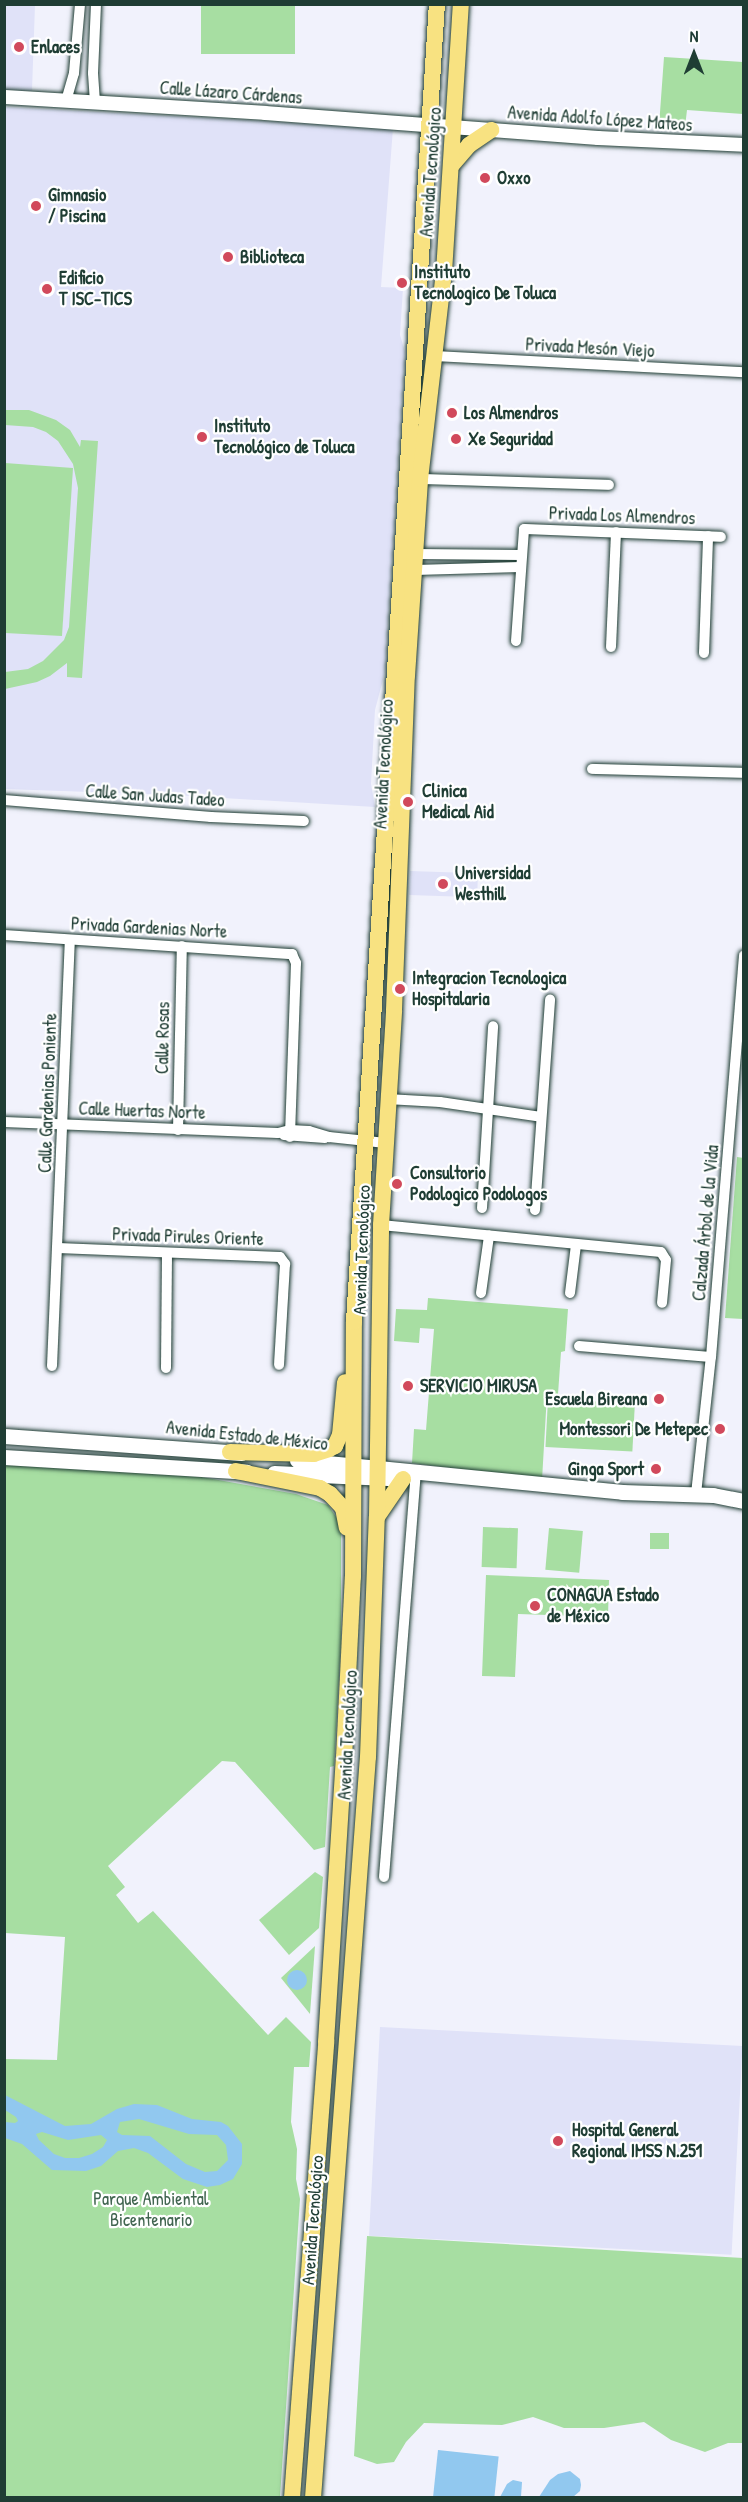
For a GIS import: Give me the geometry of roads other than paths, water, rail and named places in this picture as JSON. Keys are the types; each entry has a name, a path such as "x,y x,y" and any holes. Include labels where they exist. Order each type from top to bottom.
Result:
{"main road":[{"name":"Avenida Tecnológico","path":"292,2498 326,2042 353,1577 354,1322 437,4"},
{"name":"Avenida Tecnológico","path":"313,2498 363,1826 377,1518 381,1225 394,1010 405,721 423,562 420,479 444,272 461,4"},
{"path":"436,32 450,37 460,34"},
{"path":"451,167 469,145 491,130"},
{"path":"420,272 435,267 444,272"},
{"path":"230,1452 314,1454 335,1446 340,1435 347,1352 354,1322"},
{"name":"Avenida Estado de México","path":"4,1436 230,1452 354,1472"},
{"name":"Avenida Estado de México","path":"4,1457 236,1472 354,1472 412,1477 486,1479 622,1492 713,1495 744,1493"},
{"path":"236,1472 307,1484 330,1494 338,1501 346,1519 353,1577"},
{"path":"377,1518 412,1477"},
{"name":"Avenida Estado de México","path":"713,1495 744,1501"},
{"path":"294,2462 316,2462"}],"street":[{"path":"66,101 74,73 80,4"},
{"path":"95,102 93,73 96,4"},
{"path":"74,73 93,73"},
{"name":"Calle Lázaro Cárdenas","path":"4,97 455,127"},
{"name":"Avenida Adolfo López Mateos","path":"455,127 744,145"},
{"name":"Privada Mesón Viejo","path":"435,356 744,372"},
{"path":"420,479 609,485"},
{"name":"Privada Los Almendros","path":"520,555 522,530 721,537"},
{"path":"611,647 616,532"},
{"path":"704,653 708,536"},
{"path":"490,555 491,568"},
{"path":"423,562 490,555 520,555 516,641"},
{"path":"423,562 491,568 520,567"},
{"path":"592,769 744,773"},
{"name":"Calle San Judas Tadeo","path":"4,801 211,818 304,821"},
{"name":"Privada Gardenias Norte","path":"4,935 292,954 296,963 290,1134"},
{"name":"Calle Gardenias Poniente","path":"52,1366 64,1125 70,940"},
{"name":"Calle Rosas","path":"178,1130 182,946"},
{"name":"Calzada Árbol de la Vida","path":"696,1494 741,1030 744,955"},
{"path":"534,1210 550,1000"},
{"path":"483,1208 493,1026"},
{"path":"387,1099 440,1101 488,1111 541,1117"},
{"name":"Calle Huertas Norte","path":"4,1122 278,1133 386,1143"},
{"path":"381,1225 662,1252 666,1260 662,1303"},
{"path":"481,1293 489,1236"},
{"path":"570,1293 576,1245"},
{"name":"Privada Pirules Oriente","path":"57,1248 282,1258 285,1264 279,1365"},
{"path":"166,1368 168,1253"},
{"path":"579,1346 711,1357"},
{"path":"384,1876 412,1477"}],"water":[{"path":"297,1970 304,1973 307,1980 304,1987 297,1990 290,1987 287,1980 290,1973"},
{"path":"5,2095 65,2126 91,2124 117,2109 134,2104 157,2105 192,2119 221,2122 228,2126 242,2144 242,2164 233,2179 220,2185 207,2187 183,2179 148,2153 134,2148 118,2151 101,2166 86,2171 52,2170 22,2144 5,2138 5,2122 18,2121 5,2110","holes":["139,2119 189,2134 217,2135 226,2145 228,2160 217,2171 205,2172 186,2164 150,2136 122,2135 117,2132 120,2122","42,2132 68,2140 101,2135 107,2140 103,2147 92,2154 79,2158 65,2158 54,2154 39,2140 36,2134"]},
{"path":"438,2450 499,2456 494,2498 433,2497"},
{"path":"570,2471 580,2479 581,2485 580,2491 573,2497 539,2497 550,2480 558,2474"},
{"path":"513,2480 522,2482 521,2497 500,2497 507,2484"}],"place":[{"name":"Enlaces","path":"19,47"},
{"name":"Oxxo","path":"485,178"},
{"name":"Gimnasio / Piscina","path":"36,206"},
{"name":"Biblioteca","path":"228,257"},
{"name":"Instituto Tecnologico De Toluca","path":"402,283"},
{"name":"Edificio T ISC-TICS","path":"47,289"},
{"name":"Los Almendros","path":"452,413"},
{"name":"Instituto Tecnológico de Toluca","path":"202,437"},
{"name":"Xe Seguridad","path":"456,439"},
{"name":"Clinica Medical Aid","path":"408,802"},
{"name":"Universidad Westhill","path":"443,884"},
{"name":"Integracion Tecnologica Hospitalaria","path":"400,989"},
{"name":"Consultorio Podologico Podologos","path":"397,1184"},
{"name":"SERVICIO MIRUSA","path":"408,1386"},
{"name":"Escuela Bireana","path":"659,1399"},
{"name":"Montessori De Metepec","path":"720,1429"},
{"name":"Ginga Sport","path":"656,1469"},
{"name":"CONAGUA Estado de México","path":"535,1606"},
{"name":"Hospital General Regional IMSS N.251","path":"558,2141"}],"park label":[{"name":"Parque Ambiental Bicentenario","path":"151,2210"}]}
